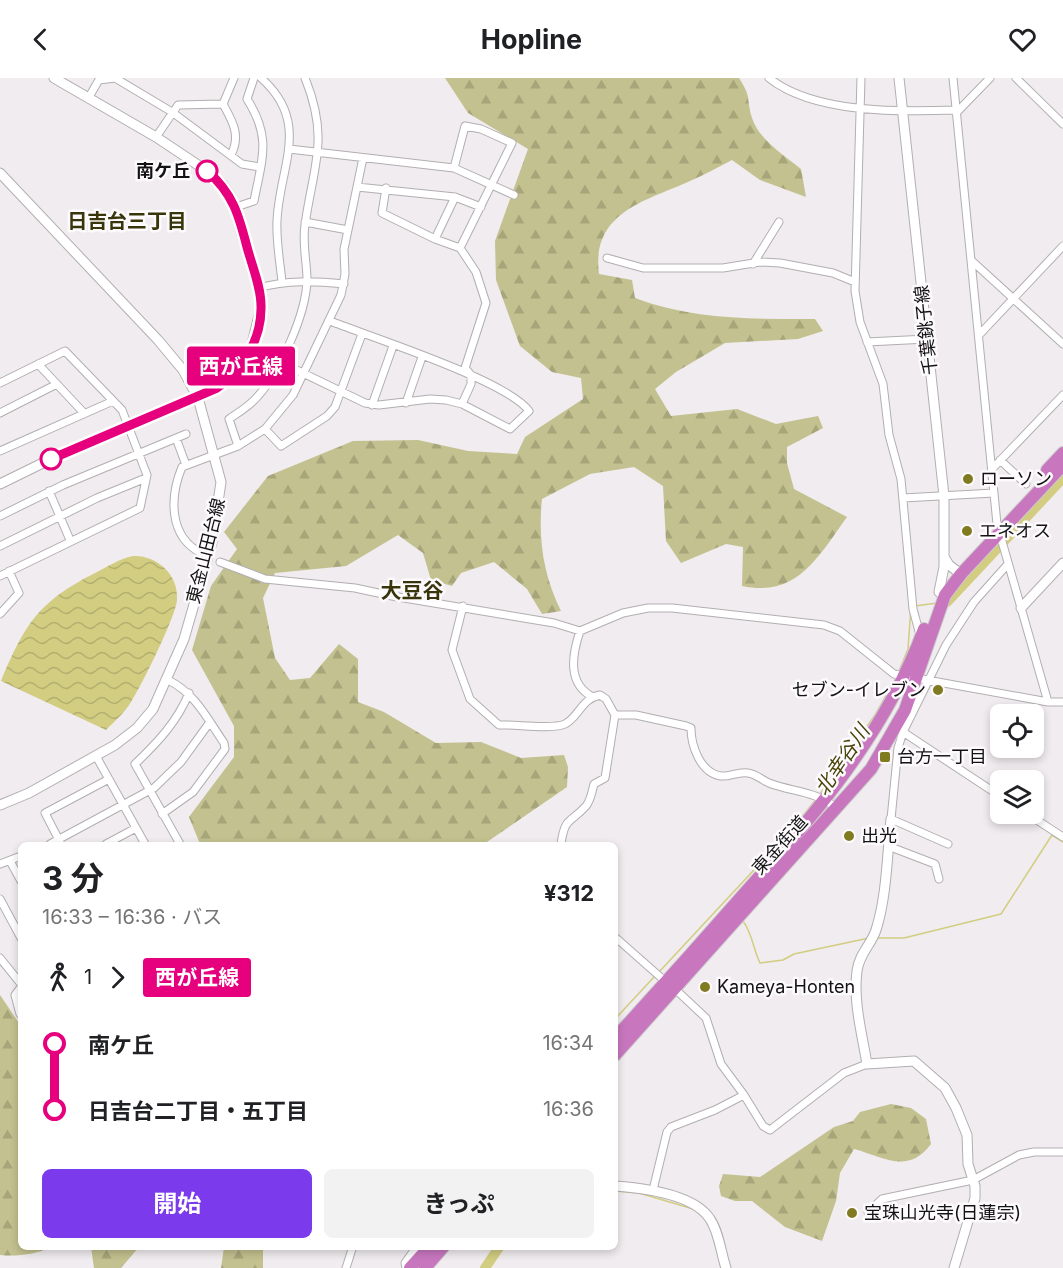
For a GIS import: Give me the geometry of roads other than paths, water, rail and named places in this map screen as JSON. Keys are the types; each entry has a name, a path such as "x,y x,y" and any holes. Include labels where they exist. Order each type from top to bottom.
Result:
{"highway":[{"name":"東金街道","path":"618,1051 827,799 884,715 916,679 921,637 939,592 998,529 1063,453"},
{"name":"東金街道","path":"998,529 1063,465"},
{"name":"東金街道","path":"618,1035 671,985 837,809 892,746 940,605 959,572"},
{"path":"408,1268 426,1250"},
{"path":"425,1268 441,1250"}],"street":[{"path":"0,484 129,425 198,398 227,382 251,348 260,321 258,288 236,207 224,185 156,137 54,78"},
{"path":"89,97 100,79 115,78 172,112 242,164 260,166"},
{"path":"231,155 237,143 237,136 223,104 234,78"},
{"path":"236,207 254,201 260,166 263,132 257,114 247,99 254,78"},
{"path":"261,78 278,96 288,118 289,149 277,221 282,282"},
{"path":"238,446 229,419 257,398 279,362 302,311 307,280 305,222 319,153 316,111 305,78"},
{"path":"769,78 791,91 811,98 902,112 956,112 990,78"},
{"path":"861,78 856,306 883,384 885,414 903,498 913,609 921,637"},
{"name":"千葉銚子線","path":"899,78 944,496 944,557 939,592"},
{"path":"953,78 998,529 1048,702"},
{"path":"1016,78 1063,124"},
{"path":"156,137 178,105 223,104"},
{"path":"454,168 465,126 495,134 512,143 460,248"},
{"path":"289,149 454,168 514,195"},
{"path":"201,553 186,543 178,528 172,507 177,481 186,465 216,456 238,446 265,429 293,395 330,321 344,284 344,249 363,158"},
{"name":"東金山田台線","path":"0,173 158,340 183,370 198,398 216,456 221,482 212,542 184,639 168,680 153,709 137,728 96,756 29,793 0,805"},
{"path":"357,187 386,188 455,197 481,207"},
{"path":"386,188 382,213 435,239 460,248 476,272 486,303 465,368 471,375 471,384 462,404"},
{"path":"435,239 455,197"},
{"path":"305,222 348,230"},
{"path":"753,264 779,222"},
{"path":"979,335 1063,246"},
{"path":"607,258 643,268 723,268 780,263 814,268 855,282"},
{"path":"972,261 1063,344"},
{"path":"258,288 282,282 307,280 344,284"},
{"path":"251,348 372,405 430,399 462,404 510,429 529,411 523,402 471,375 330,321"},
{"path":"265,429 281,446 327,416 342,392 362,334"},
{"path":"867,342 927,339"},
{"path":"372,405 393,346"},
{"path":"0,383 65,351 122,410 139,452 146,478 140,508 0,576"},
{"path":"406,403 422,357"},
{"path":"38,364 83,412"},
{"path":"0,412 57,384"},
{"path":"992,469 1063,396"},
{"path":"0,450 83,412 113,401"},
{"path":"0,516 49,491 186,434"},
{"path":"176,438 186,465"},
{"path":"1000,460 1026,484"},
{"path":"0,546 59,516 146,478"},
{"path":"49,491 70,540"},
{"path":"903,498 994,493"},
{"path":"944,557 959,572"},
{"path":"220,562 266,579 355,588 554,623 580,631 623,613 648,608 672,608 824,625 840,631 887,670 916,679 1048,702 1063,702"},
{"path":"1021,608 1063,563"},
{"path":"867,1064 856,976 861,955 876,932 891,819 892,746 903,732 916,679 936,662 974,602 1008,564"},
{"path":"0,614 19,593 9,571"},
{"path":"463,606 452,650 470,699 499,725 556,726 566,723 582,703 593,697 603,696 615,715 605,778 594,783 585,806 568,820 563,829 561,842"},
{"path":"580,631 573,670 581,690 593,697"},
{"path":"162,814 193,792 222,755 224,742 189,693 168,680"},
{"path":"179,842 135,764 160,740 181,710 189,693"},
{"path":"615,715 636,716 686,726 690,729 692,746 696,754 705,765 720,776 746,772 785,788 827,799 837,809"},
{"path":"62,842 150,791 181,762 210,722"},
{"path":"903,732 990,789"},
{"path":"96,756 144,842"},
{"path":"60,842 45,813 109,779"},
{"path":"891,819 948,844"},
{"path":"1043,824 1063,837"},
{"path":"110,842 136,828"},
{"path":"888,846 935,864 939,879"},
{"path":"0,864 18,857"},
{"path":"9,861 18,876"},
{"path":"0,899 18,932"},
{"path":"618,940 706,1018 721,1064 763,1126 770,1130 844,1073 867,1064 914,1061 945,1088 967,1135 966,1150 975,1198 954,1268"},
{"path":"0,958 18,981"},
{"path":"18,990 15,995 18,1006"},
{"path":"652,1190 667,1132 671,1126 715,1110 744,1095"},
{"path":"868,1212 882,1198 973,1180 980,1174 1019,1155 1034,1152 1063,1152"},
{"path":"618,1186 652,1190 697,1207 708,1216 726,1268"},
{"path":"345,1268 352,1250"},
{"path":"408,1268 405,1263 414,1250"}],"water":[{"path":"133,556 150,559 170,574 177,591 177,600 165,635 136,694 126,709 106,730 1,681 26,629 47,605 76,584 113,563"}],"waterway":[{"name":"北幸谷川","path":"947,602 1063,478"},
{"name":"北幸谷川","path":"915,606 937,603"},
{"name":"北幸谷川","path":"899,671 908,649 911,607"},
{"name":"北幸谷川","path":"820,794 875,715 894,681"},
{"name":"北幸谷川","path":"659,972 794,827 817,798"},
{"path":"877,938 904,938 1001,914 1052,835 1063,842"},
{"path":"742,920 748,929 760,963 783,960 794,954 869,938"},
{"name":"北幸谷川","path":"618,1016 655,976"},
{"path":"618,1191 639,1193 690,1208"},
{"path":"712,1232 721,1268"},
{"name":"北幸谷川","path":"485,1268 497,1250"}],"place":[{"name":"南ケ丘","path":"207,171"},
{"name":"ローソン","path":"968,479"},
{"name":"エネオス","path":"967,531"},
{"name":"セブン-イレブン","path":"938,690"},
{"name":"台方一丁目","path":"885,757"},
{"name":"出光","path":"849,836"},
{"name":"Kameya-Honten","path":"705,987"},
{"name":"宝珠山光寺(日蓮宗)","path":"852,1213"}],"district":[{"name":"日吉台三丁目","path":"127,221"},
{"name":"大豆谷","path":"412,591"}]}
